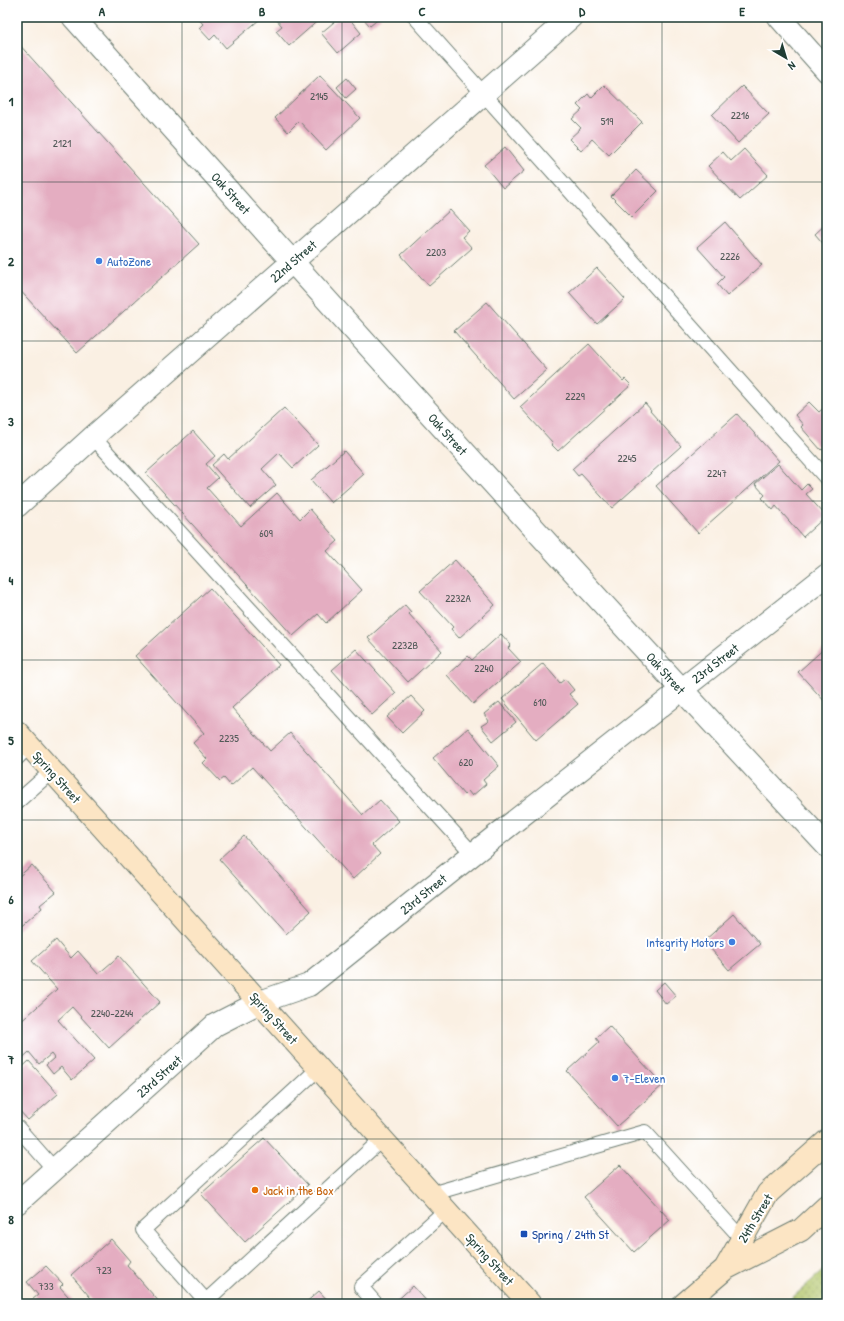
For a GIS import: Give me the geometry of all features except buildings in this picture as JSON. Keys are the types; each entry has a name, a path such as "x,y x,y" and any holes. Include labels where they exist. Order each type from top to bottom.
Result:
{"main road":[{"name":"Spring Street","path":"21,746 52,771 446,1210 524,1302"},
{"name":"24th Street","path":"725,1269 768,1193 827,1140"},
{"name":"24th Street","path":"684,1304 725,1269 801,1230 827,1206"}],"street":[{"name":"Oak Street","path":"74,17 292,262 681,690 827,846"},
{"name":"22nd Street","path":"17,506 93,437 571,17"},
{"path":"779,17 827,71"},
{"name":"23rd Street","path":"17,1203 215,1025 260,1002 309,985 827,575"}],"lane":[{"path":"415,17 827,479"},
{"path":"93,437 473,854"},
{"path":"17,802 52,771"},
{"path":"319,1068 143,1230 148,1236 206,1301 382,1139"},
{"path":"17,1127 54,1169"},
{"path":"431,1194 645,1132 742,1239"},
{"path":"376,1304 361,1287 446,1210"}],"green space":[{"path":"827,1267 827,1304 785,1304"}],"place":[{"name":"AutoZone","path":"99,261"},
{"name":"Integrity Motors","path":"732,942"},
{"name":"7-Eleven","path":"615,1078"},
{"name":"Jack in the Box","path":"255,1190"},
{"name":"Spring / 24th St","path":"524,1234"}]}
